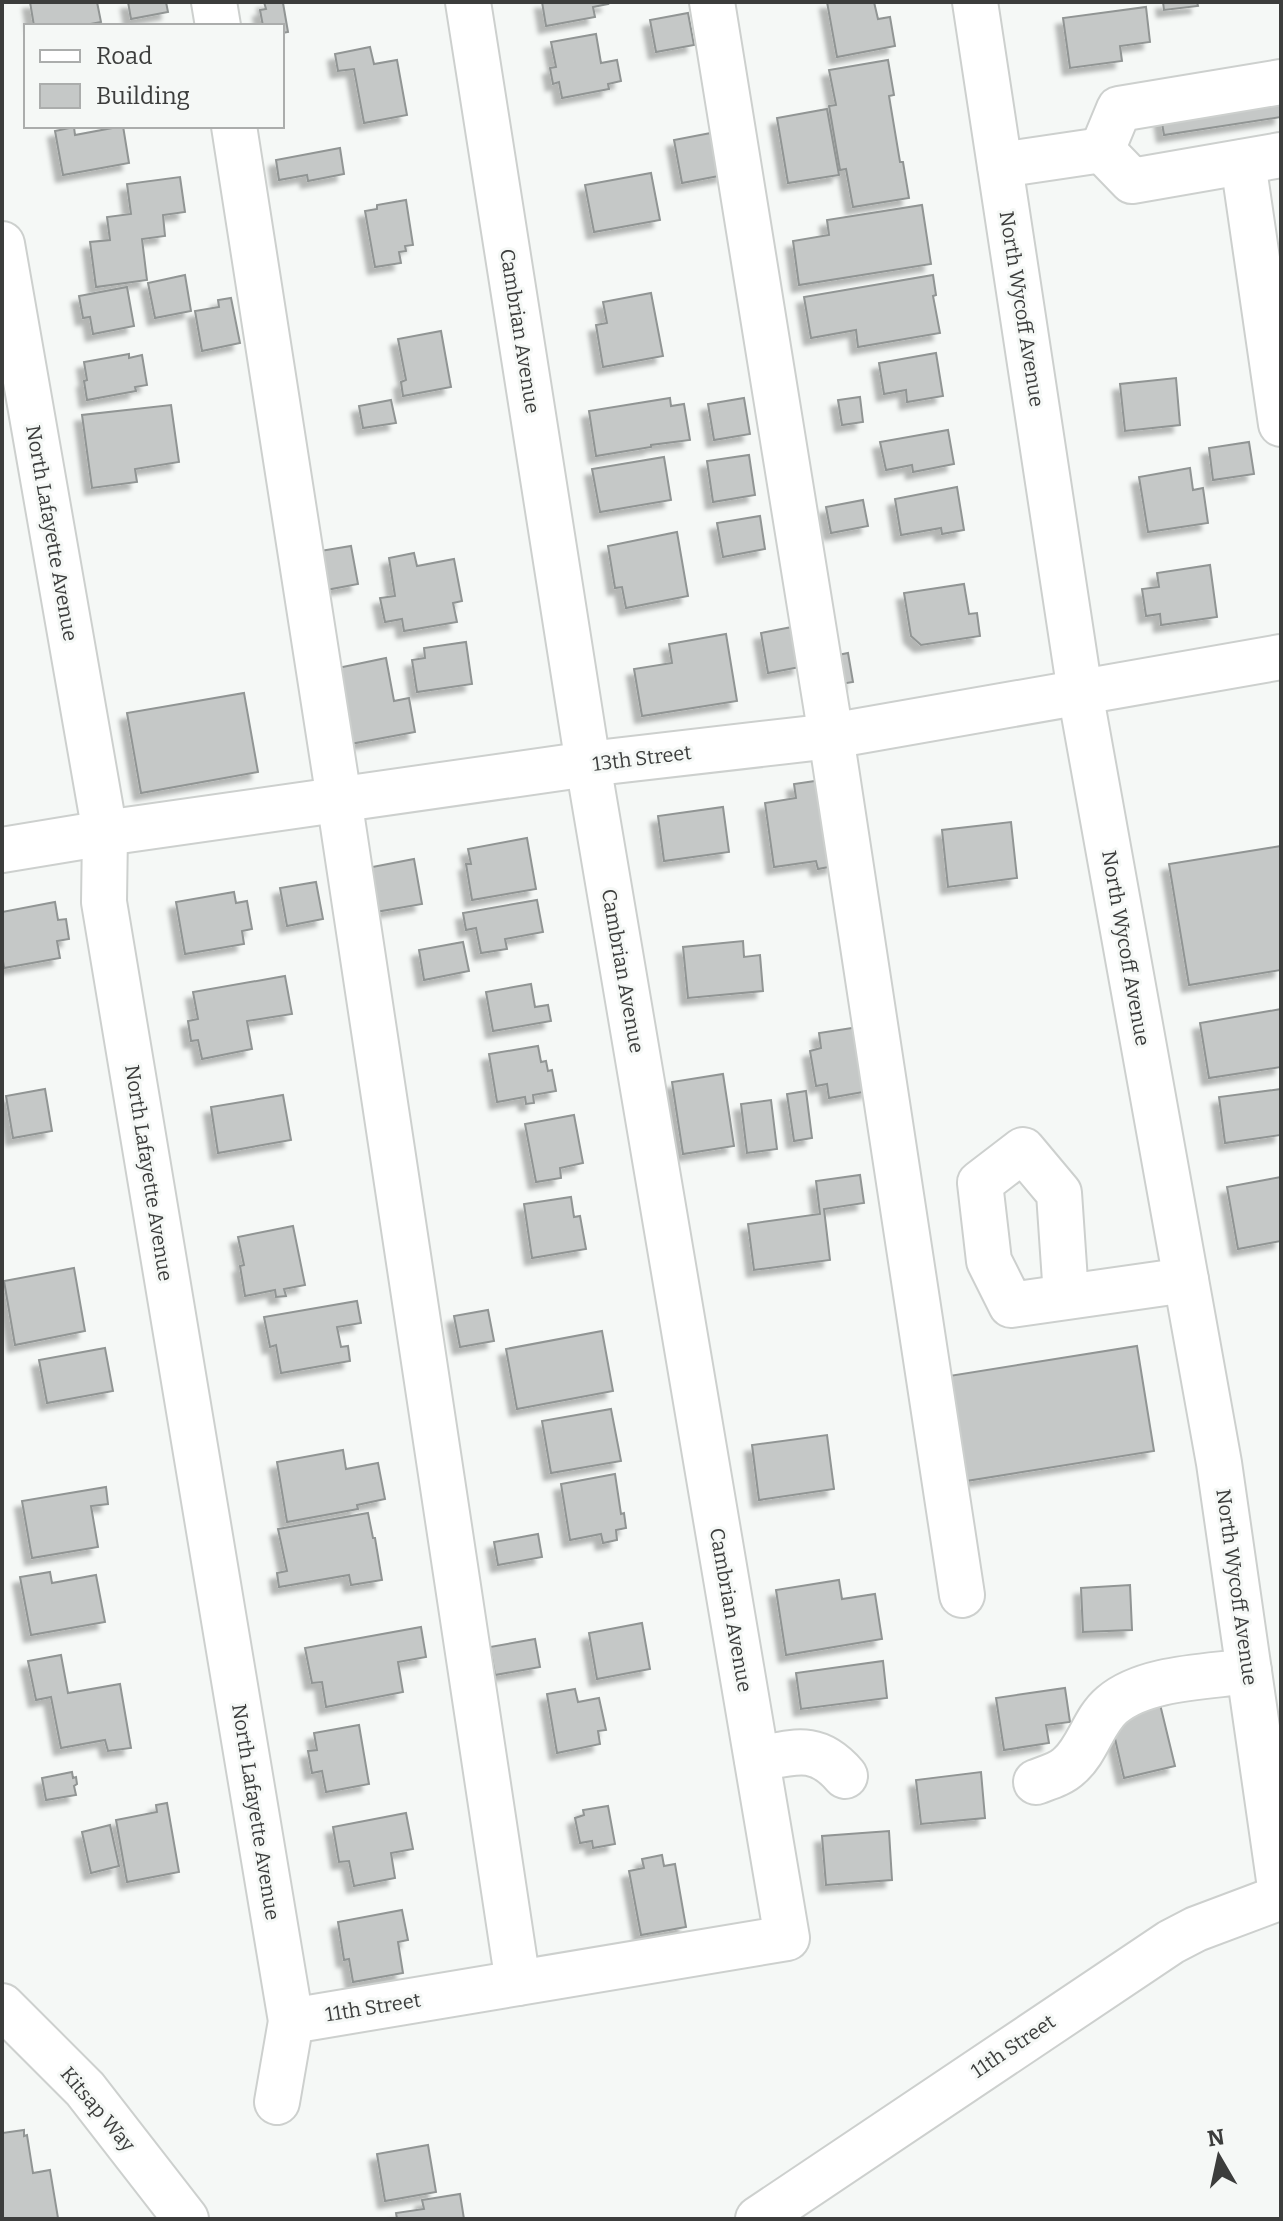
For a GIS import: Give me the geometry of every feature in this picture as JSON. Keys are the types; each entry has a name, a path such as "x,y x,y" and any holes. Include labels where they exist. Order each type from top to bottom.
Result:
{"street":[{"path":"214,2 218,24"},
{"name":"Cambrian Avenue","path":"468,2 588,764 787,1938"},
{"path":"712,2 831,736 962,1595"},
{"name":"North Wycoff Avenue","path":"975,2 1080,692 1219,1463 1281,1895"},
{"path":"1102,150 1119,109 1281,82"},
{"path":"234,128 518,1983"},
{"path":"1000,165 1102,150"},
{"path":"1102,150 1132,181 1262,158 1281,424"},
{"name":"North Lafayette Avenue","path":"2,244 105,833 104,902 291,2021 277,2102"},
{"name":"13th Street","path":"2,850 588,764 831,736 1281,657"},
{"path":"1066,1296 1186,1280"},
{"path":"1036,1782 1068,1768 1110,1707 1132,1692 1159,1684 1249,1671"},
{"path":"757,1759 794,1752 811,1753 824,1756 845,1776"},
{"name":"11th Street","path":"758,2219 1135,1965 1184,1935 1281,1895"},
{"name":"11th Street","path":"291,2021 787,1938"},
{"name":"Kitsap Way","path":"2,2006 85,2089 186,2219"}],"building":[{"path":"30,2 97,2 101,22 90,24 34,24"},
{"path":"128,2 166,2 168,12 131,19"},
{"path":"264,2 288,2 283,3 288,32 284,33 284,24 263,24 260,10 266,9"},
{"path":"542,2 608,4 593,7 595,17 546,26"},
{"path":"827,2 874,2 878,19 890,17 895,46 837,57"},
{"path":"1163,2 1197,2 1198,6 1164,10"},
{"path":"1146,7 1150,42 1120,46 1122,61 1070,68 1063,18"},
{"path":"688,13 694,45 656,52 650,20"},
{"path":"596,34 601,63 617,60 621,81 608,84 609,89 562,98 559,82 553,84 550,68 556,67 551,42"},
{"path":"370,47 374,64 397,60 407,115 364,123 354,69 338,71 335,54"},
{"path":"888,60 894,95 889,96 909,198 853,207 846,169 840,170 829,106 836,105 829,70"},
{"path":"1281,92 1281,117 1164,135 1160,111"},
{"path":"827,109 839,175 788,183 777,118"},
{"path":"74,128 75,135 123,128 129,163 63,175 55,131"},
{"path":"716,132 724,175 682,183 674,140"},
{"path":"340,148 344,174 308,181 307,175 279,180 276,160"},
{"path":"651,173 660,220 594,232 585,185"},
{"path":"180,177 185,212 163,215 165,236 142,239 147,280 96,287 90,242 110,240 107,217 131,214 127,184"},
{"path":"406,200 413,245 405,246 406,251 399,252 401,263 375,267 365,211 377,209 377,205"},
{"path":"922,205 931,264 799,285 793,241 829,235 827,220"},
{"path":"185,275 191,311 155,318 148,283"},
{"path":"933,275 936,295 933,296 940,333 858,347 856,330 811,338 804,297"},
{"path":"127,287 134,326 93,334 90,317 83,318 79,296"},
{"path":"651,293 663,356 603,367 596,325 607,323 603,302"},
{"path":"231,298 240,343 202,351 195,311 219,307 218,300"},
{"path":"441,331 451,387 403,396 401,382 406,380 398,339"},
{"path":"936,353 943,396 907,402 906,390 884,394 879,363"},
{"path":"129,354 129,358 142,355 147,385 135,387 136,391 87,400 84,362"},
{"path":"1176,378 1180,425 1125,431 1120,384"},
{"path":"860,397 863,422 842,425 838,400"},
{"path":"670,398 671,406 684,404 690,440 596,456 589,411"},
{"path":"744,398 750,434 714,440 708,404"},
{"path":"391,400 396,423 363,428 359,406"},
{"path":"171,405 179,462 135,469 137,482 92,488 82,415"},
{"path":"948,430 954,464 913,472 912,465 886,470 880,442"},
{"path":"1249,442 1254,474 1213,480 1209,448"},
{"path":"749,455 755,495 713,502 707,461"},
{"path":"664,457 671,500 600,512 592,469"},
{"path":"1190,468 1193,490 1203,488 1208,523 1148,532 1139,477"},
{"path":"957,487 964,530 942,534 941,528 901,535 895,499"},
{"path":"863,500 868,526 831,533 826,507"},
{"path":"760,516 765,549 723,557 717,523"},
{"path":"677,532 688,596 626,608 622,587 615,588 608,546"},
{"path":"351,546 358,584 321,591 314,552"},
{"path":"414,553 417,566 454,559 462,601 453,603 457,622 404,631 402,619 385,622 380,598 395,596 389,558"},
{"path":"1210,565 1217,617 1161,625 1160,614 1146,616 1142,589 1159,587 1157,573"},
{"path":"964,584 969,614 977,613 980,636 921,645 911,636 904,593"},
{"path":"792,627 800,667 768,673 761,633"},
{"path":"726,634 737,701 642,716 634,669 672,663 669,644"},
{"path":"466,642 472,684 417,692 412,660 425,658 424,648"},
{"path":"848,653 853,682 828,686 823,658"},
{"path":"386,658 394,701 409,698 415,732 345,745 333,669"},
{"path":"244,693 258,772 141,793 127,713"},
{"path":"822,780 834,866 818,869 816,861 774,867 765,803 796,798 794,784"},
{"path":"723,807 729,852 664,861 658,816"},
{"path":"1011,822 1017,878 948,887 942,830"},
{"path":"527,838 536,889 472,900 466,864 471,864 468,849"},
{"path":"1281,846 1281,970 1189,985 1169,864"},
{"path":"414,859 422,904 370,913 362,869"},
{"path":"316,882 323,919 287,926 280,888"},
{"path":"234,892 236,903 247,901 252,929 242,931 244,944 185,954 176,902"},
{"path":"537,900 543,932 505,939 507,949 481,953 476,928 466,930 463,913"},
{"path":"55,902 58,920 66,919 69,939 57,941 60,958 4,968 2,912"},
{"path":"743,941 744,957 760,955 763,991 688,998 683,947"},
{"path":"463,942 469,971 424,980 419,950"},
{"path":"285,976 292,1014 247,1021 252,1049 202,1059 198,1040 191,1041 188,1021 198,1019 193,992"},
{"path":"531,984 535,1007 548,1005 551,1021 493,1031 486,992"},
{"path":"1281,1009 1281,1067 1209,1078 1200,1023"},
{"path":"859,1027 869,1091 829,1098 827,1084 816,1086 810,1051 821,1048 819,1033"},
{"path":"538,1046 541,1062 546,1061 548,1071 552,1070 556,1091 533,1095 534,1103 526,1104 525,1097 497,1102 489,1054"},
{"path":"723,1074 734,1146 683,1154 672,1082"},
{"path":"45,1089 52,1131 13,1138 6,1096"},
{"path":"1281,1089 1281,1135 1225,1143 1219,1097"},
{"path":"806,1091 812,1138 794,1141 787,1094"},
{"path":"283,1095 291,1140 218,1153 211,1107"},
{"path":"771,1100 777,1149 747,1153 741,1104"},
{"path":"574,1115 583,1163 560,1168 561,1178 536,1182 525,1124"},
{"path":"860,1175 864,1203 824,1209 830,1260 754,1270 748,1224 820,1214 816,1181"},
{"path":"1281,1177 1281,1241 1238,1249 1227,1187"},
{"path":"571,1197 574,1217 580,1216 586,1249 532,1258 524,1204"},
{"path":"293,1226 305,1285 284,1289 286,1296 276,1297 275,1290 245,1296 240,1266 244,1265 238,1237"},
{"path":"74,1268 85,1331 15,1345 4,1281"},
{"path":"357,1301 361,1323 337,1327 341,1347 348,1346 350,1361 281,1373 276,1345 270,1347 264,1317"},
{"path":"488,1310 494,1341 460,1347 454,1316"},
{"path":"602,1331 613,1391 517,1409 506,1349"},
{"path":"1137,1346 1154,1451 960,1482 943,1377"},
{"path":"105,1348 113,1391 47,1403 39,1360"},
{"path":"611,1409 621,1461 551,1473 542,1421"},
{"path":"827,1435 834,1489 759,1500 752,1445"},
{"path":"343,1450 346,1469 378,1463 385,1499 357,1505 358,1509 287,1522 277,1462"},
{"path":"615,1474 626,1528 616,1530 617,1540 603,1543 601,1534 570,1540 561,1484"},
{"path":"106,1487 108,1504 91,1506 98,1547 32,1558 22,1501"},
{"path":"368,1513 382,1580 351,1585 349,1575 279,1587 277,1573 287,1571 278,1529"},
{"path":"538,1534 542,1557 498,1565 494,1542"},
{"path":"50,1572 52,1583 96,1575 105,1622 31,1635 20,1577"},
{"path":"839,1580 842,1599 875,1594 882,1639 786,1655 776,1590"},
{"path":"1130,1585 1132,1630 1083,1632 1081,1588"},
{"path":"642,1623 650,1669 597,1679 589,1633"},
{"path":"421,1627 426,1657 398,1662 403,1692 326,1707 322,1682 312,1683 305,1648"},
{"path":"535,1639 540,1667 495,1675 490,1647"},
{"path":"61,1655 68,1693 120,1684 131,1748 108,1751 105,1740 61,1748 51,1697 36,1700 28,1661"},
{"path":"883,1661 887,1698 801,1709 796,1673"},
{"path":"1065,1688 1070,1722 1046,1725 1049,1743 1004,1750 996,1698"},
{"path":"575,1689 578,1702 599,1698 606,1730 598,1731 600,1744 557,1753 547,1694"},
{"path":"1159,1700 1175,1766 1124,1778 1111,1721"},
{"path":"359,1725 369,1784 326,1792 322,1771 312,1773 308,1751 317,1750 314,1733"},
{"path":"72,1772 73,1778 76,1777 76,1795 46,1800 42,1778"},
{"path":"981,1772 985,1818 921,1824 916,1780"},
{"path":"167,1803 179,1872 127,1882 116,1820 157,1812 156,1805"},
{"path":"608,1806 615,1844 593,1848 592,1841 580,1843 575,1818 584,1815 583,1810"},
{"path":"406,1813 413,1849 391,1853 395,1878 354,1886 349,1861 339,1862 333,1827"},
{"path":"110,1825 119,1866 91,1873 82,1832"},
{"path":"889,1831 892,1880 826,1885 822,1836"},
{"path":"662,1855 664,1866 675,1864 686,1927 641,1935 629,1871 644,1868 642,1859"},
{"path":"402,1910 408,1940 398,1942 403,1973 353,1982 349,1959 344,1960 338,1922"},
{"path":"24,2130 33,2173 50,2170 58,2218 2,2219 2,2133"},
{"path":"428,2145 436,2192 385,2201 377,2154"},
{"path":"460,2194 464,2219 397,2219 396,2213 424,2209 422,2200"}]}
